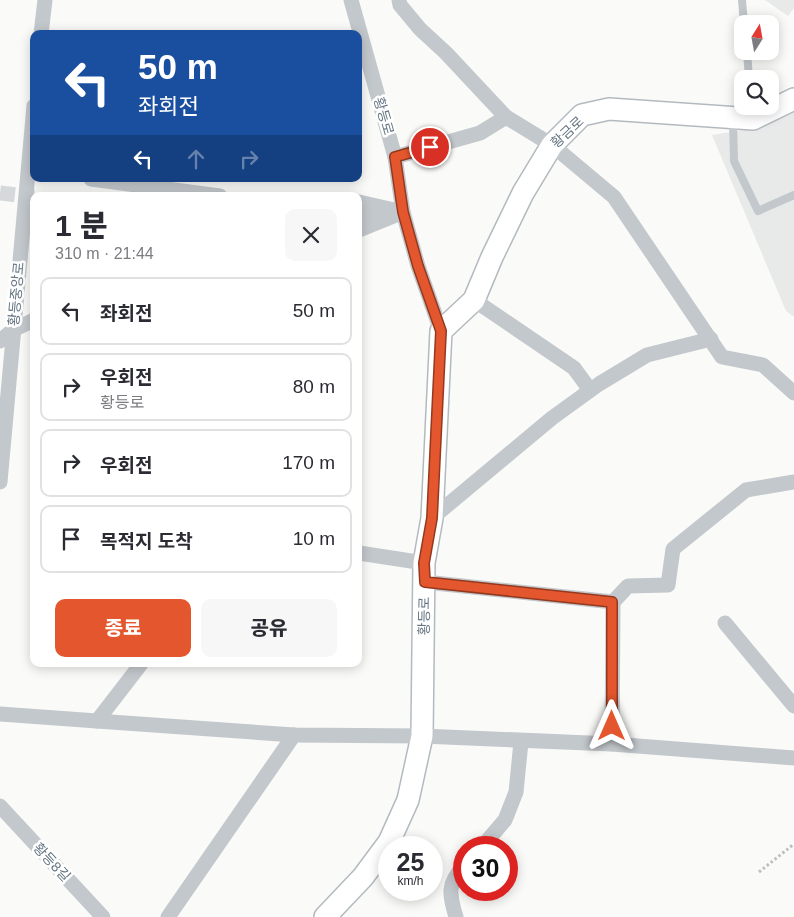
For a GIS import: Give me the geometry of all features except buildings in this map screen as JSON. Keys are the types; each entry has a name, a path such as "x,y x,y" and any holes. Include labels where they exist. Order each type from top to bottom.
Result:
{"main road":[{"name":"황금로","path":"441,331 474,300 519,201 552,144 582,115 609,109 746,116 794,99"},
{"name":"황등로","path":"325,917 363,876 389,842 408,800 422,736 424,573 432,518 441,331"}],"street":[{"path":"41,30 45,0"},
{"name":"황등로","path":"351,0 359,30"},
{"path":"399,0 400,5 420,29 446,53 506,117 552,144 614,197 722,357 763,365 794,393"},
{"name":"황등로","path":"362,39 395,157 403,212 418,266 441,331"},
{"path":"395,157 480,133 506,117"},
{"name":"황등중앙로","path":"0,482 13,330 29,210 30,170"},
{"path":"115,182 190,192"},
{"path":"362,203 403,212"},
{"path":"362,215 403,212"},
{"path":"362,229 403,212"},
{"path":"474,300 574,368 590,390"},
{"path":"0,341 13,330 30,322"},
{"path":"432,518 590,390 647,355 711,339"},
{"path":"612,744 612,602 628,586 668,585 672,549 746,490 794,482"},
{"path":"362,554 424,573 612,602"},
{"path":"726,623 794,706"},
{"path":"97,721 139,667"},
{"path":"0,714 294,736 422,736 521,742 612,744 794,758"},
{"path":"168,917 294,736"},
{"path":"491,836 505,820 516,792 521,742"},
{"name":"황등8길","path":"0,806 103,917"},
{"path":"453,877 451,900 456,917"}],"lane":[{"path":"742,0 743,15"},
{"path":"746,116 734,161 758,211 794,195"}],"path":[{"path":"759,872 794,844"}],"shaded area":[{"path":"765,0 794,0 794,8 788,16"},
{"path":"794,110 794,317 786,311 712,135 761,127"}],"tunnel":[{"path":"0,193 30,197"}],"route":[{"path":"430,147 395,157 403,212 418,266 441,331 432,518 424,563 425,582 612,602 612,726"}]}
